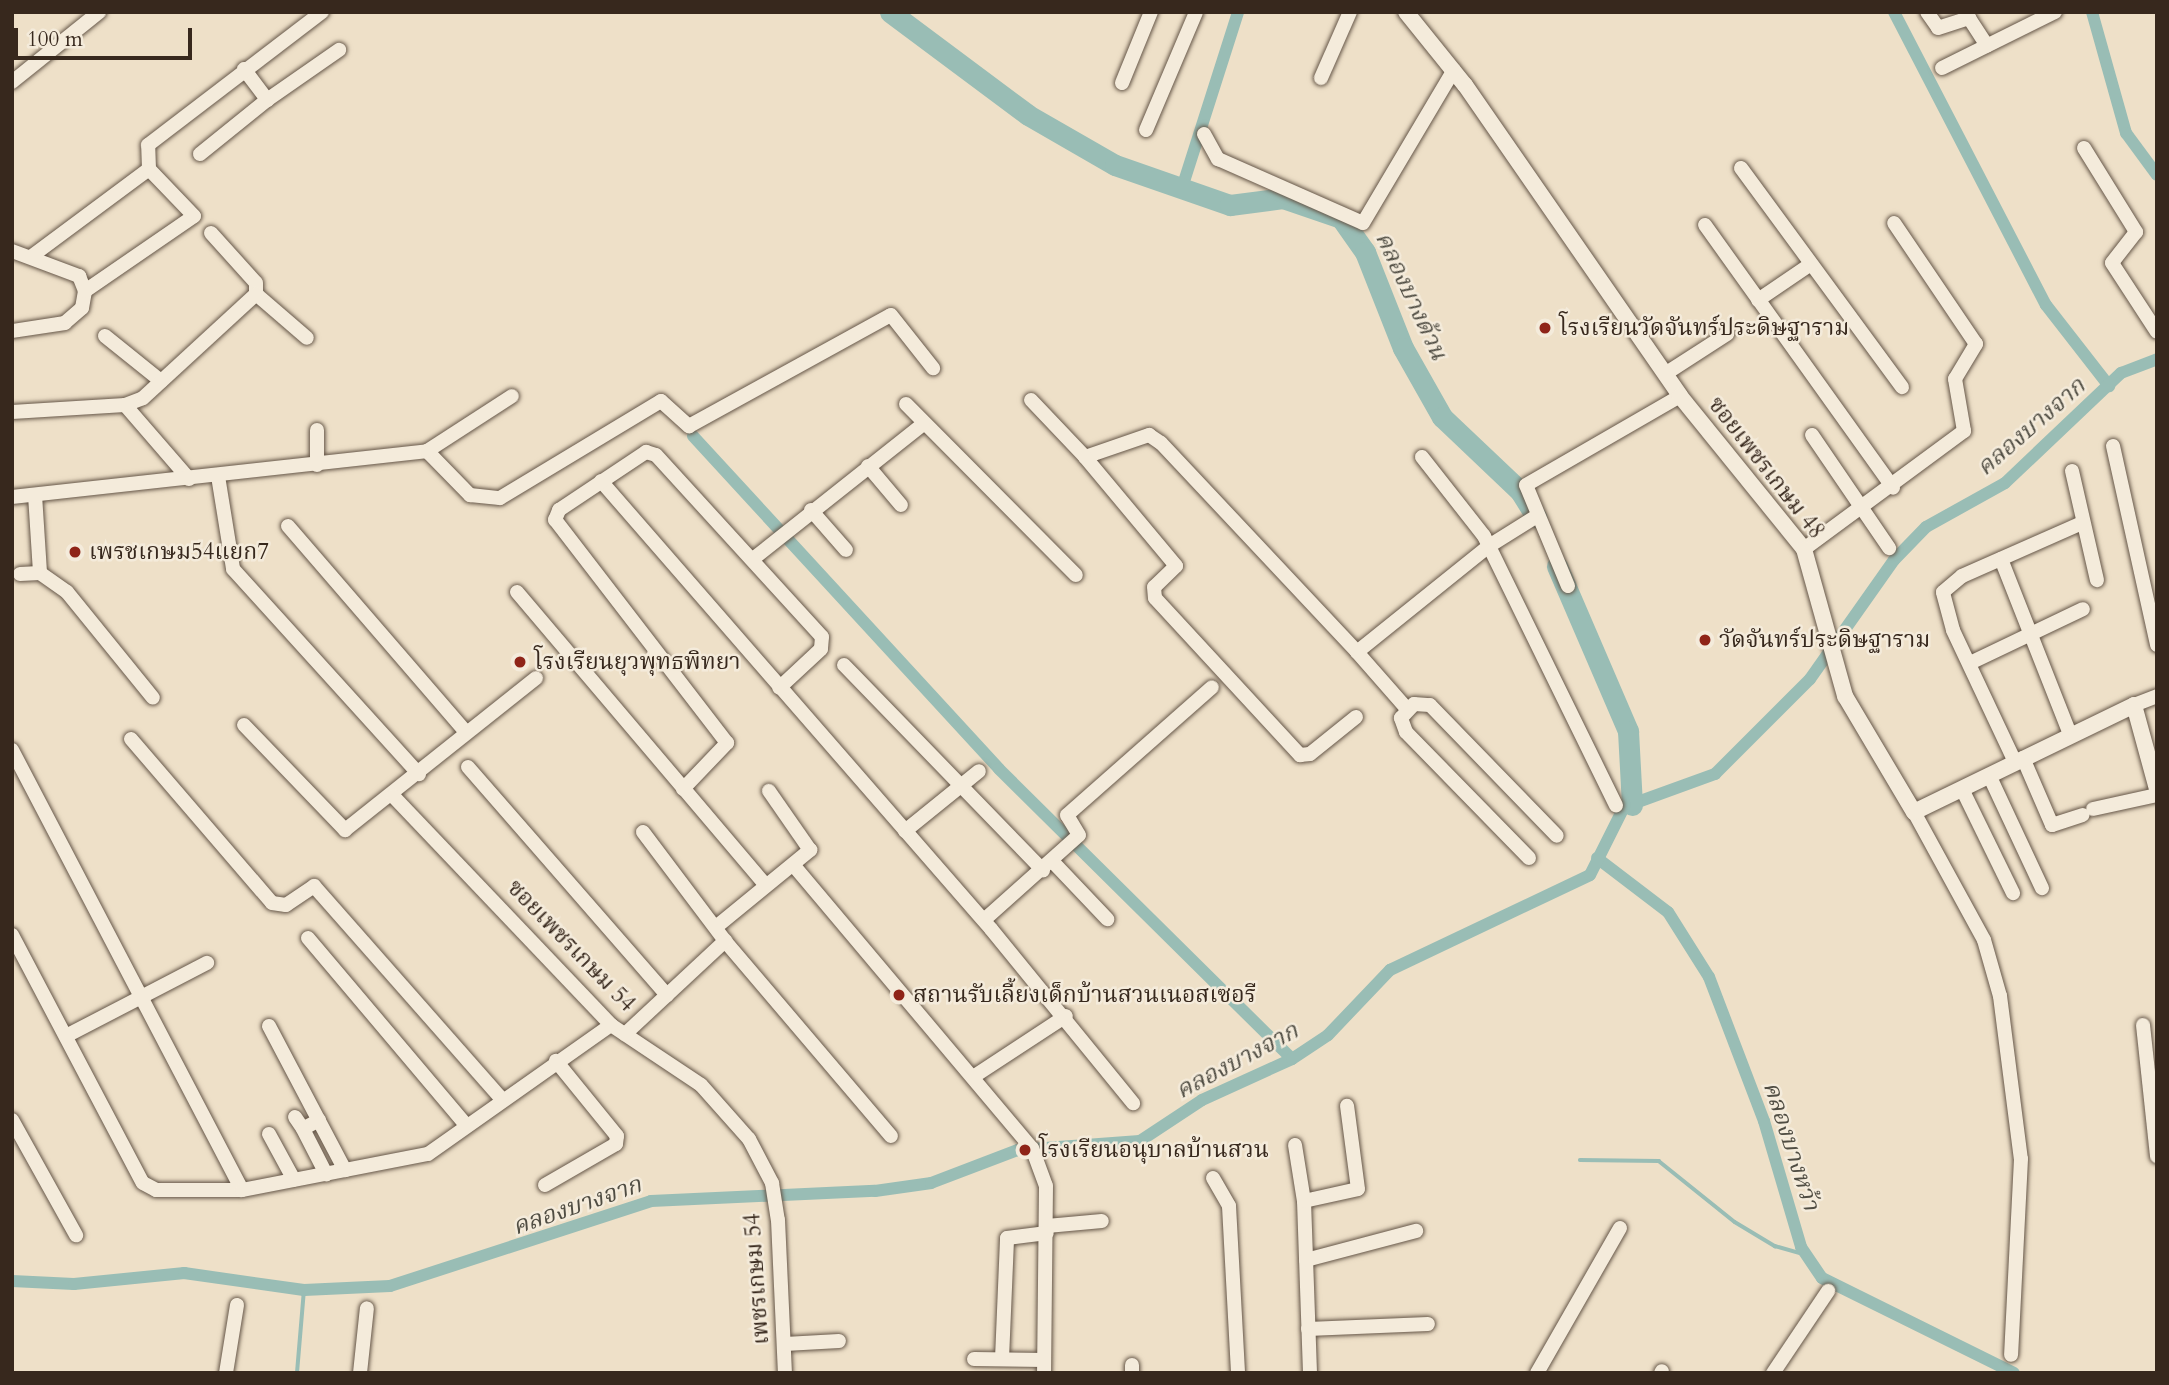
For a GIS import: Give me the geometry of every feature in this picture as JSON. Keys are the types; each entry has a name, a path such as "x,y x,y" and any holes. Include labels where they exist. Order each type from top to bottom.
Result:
{"street":[{"path":"12,82 99,12"},
{"path":"85,291 194,216 149,169 148,145 244,69 323,12"},
{"path":"1122,83 1151,12"},
{"path":"1146,130 1196,12"},
{"path":"1321,78 1350,12"},
{"name":"ซอยเพชรเกษม 48","path":"1406,12 1454,70 1680,396 1804,550 1829,650 1845,696 1914,812"},
{"path":"1927,12 1938,28 1969,18 1987,46"},
{"path":"1942,68 2054,12"},
{"path":"200,154 267,100 339,50"},
{"path":"244,69 267,100"},
{"path":"1204,134 1218,159 1363,223 1454,70"},
{"path":"2084,148 2136,233 2112,263 2157,332"},
{"path":"1741,168 1808,266 1902,387"},
{"path":"32,256 149,169"},
{"path":"1804,550 1893,488 1964,431 1955,374 1976,351 1894,223"},
{"path":"1705,225 1893,488"},
{"path":"12,412 125,405 161,381 256,293 256,283 211,233"},
{"path":"12,251 32,256 79,276 85,291 82,308 65,323 12,331"},
{"path":"1758,300 1808,266"},
{"path":"256,293 307,338"},
{"path":"427,451 471,495 500,498 662,401 689,426 891,315 933,368"},
{"path":"1665,374 1727,334"},
{"path":"105,336 161,381"},
{"path":"1568,586 1530,520 1525,490 1529,481 1680,396"},
{"path":"12,497 427,451 512,397"},
{"path":"1031,400 1085,457 1176,566 1154,587 1154,597 1300,755 1310,754 1356,717"},
{"path":"906,404 922,425 1076,575"},
{"path":"125,405 189,479"},
{"path":"753,559 792,525 922,425"},
{"path":"317,430 317,465"},
{"path":"1085,457 1149,435 1357,652 1408,710"},
{"path":"1812,435 1889,548"},
{"path":"2113,446 2157,645"},
{"path":"683,789 727,743 555,520 559,510 601,481 651,452 753,559 824,642 779,688"},
{"path":"1423,457 1489,546 1616,805"},
{"path":"868,466 901,505"},
{"path":"2072,471 2080,524 2097,580"},
{"path":"218,476 233,569 419,774"},
{"path":"601,481 984,920 1066,1016 1133,1103"},
{"path":"36,495 40,573"},
{"path":"811,510 846,550"},
{"path":"1357,652 1489,546 1530,520"},
{"path":"2080,524 2001,559 1942,592 1942,606 2052,825 2088,812 2157,795"},
{"path":"288,526 466,731"},
{"path":"2001,559 2070,734"},
{"path":"20,574 40,573 67,592 153,698"},
{"path":"517,592 764,883"},
{"path":"1970,663 2083,609"},
{"path":"844,665 960,786 1107,919"},
{"path":"244,725 345,830 393,796 466,731 536,678"},
{"path":"984,920 1073,843 1080,834 1067,815 1212,687"},
{"path":"2011,1355 2021,1159 1998,986 1984,940 1914,812 2070,734 2157,696"},
{"path":"1529,858 1406,732 1400,722 1418,702 1430,705 1558,836"},
{"path":"2134,705 2157,789"},
{"path":"131,739 272,904 286,905 314,886 501,1098"},
{"path":"12,750 242,1190"},
{"path":"468,767 667,995"},
{"path":"905,831 979,771"},
{"path":"1989,775 2042,888"},
{"path":"1962,789 2013,893"},
{"path":"716,927 764,883 795,867 810,846 769,791"},
{"name":"ซอยเพชรเกษม 54","path":"393,796 611,1025 721,1101 772,1183"},
{"path":"643,832 724,941 891,1136"},
{"path":"795,867 1023,1137 1042,1171 1047,1229 1044,1366 1002,1359 974,1359"},
{"path":"12,935 18,958 65,1036 147,1187 242,1190 428,1154 501,1098 611,1025"},
{"path":"308,939 466,1125"},
{"path":"625,1034 724,941"},
{"path":"65,1036 207,963"},
{"path":"973,1077 1066,1016"},
{"path":"2143,1025 2157,1156"},
{"path":"269,1026 345,1170"},
{"path":"545,1185 616,1144 617,1136 556,1061"},
{"path":"1304,1201 1358,1189 1348,1106"},
{"path":"12,1120 76,1235"},
{"path":"319,1120 299,1123 326,1174"},
{"path":"269,1134 294,1180"},
{"path":"1295,1145 1304,1201 1310,1373"},
{"path":"1213,1178 1229,1206 1238,1373"},
{"name":"เพชรเกษม 54","path":"772,1183 778,1220 785,1373"},
{"path":"1002,1359 1007,1238 1102,1221"},
{"path":"1537,1373 1620,1228"},
{"path":"1306,1260 1416,1231"},
{"path":"1773,1373 1828,1290"},
{"path":"226,1373 237,1305"},
{"path":"360,1373 367,1308"},
{"path":"1308,1329 1428,1324"},
{"path":"785,1344 839,1341"}],"waterway":[{"name":"คลองบางด้วน","path":"890,12 1028,115 1115,165 1230,205 1283,198 1341,218 1365,252 1403,348 1442,417 1520,491 1536,517"},
{"path":"1181,191 1238,12"},
{"path":"1894,12 2046,305 2109,386"},
{"path":"2092,12 2126,133 2157,175"},
{"name":"คลองบางจาก","path":"12,1281 74,1284 184,1273 304,1290 390,1286 651,1201 875,1191 931,1183 1018,1150 1140,1141 1202,1100 1292,1059 1328,1035 1390,970 1590,875 1624,807 1715,774 1810,679 1894,560 1926,527 2005,483 2121,373 2157,359"},
{"path":"693,436 999,769 1292,1059"},
{"name":"คลองบางด้วน","path":"1557,566 1628,731 1632,805"},
{"name":"คลองบางหว้า","path":"1597,858 1668,912 1709,977 1764,1121 1801,1247 1822,1278 2014,1373"},
{"path":"1580,1160 1659,1161 1735,1222 1775,1246 1806,1255"},
{"path":"297,1373 304,1290"}],"place":[{"name":"โรงเรียนวัดจันทร์ประดิษฐาราม","path":"1545,328"},
{"name":"เพรชเกษม54แยก7","path":"75,552"},
{"name":"วัดจันทร์ประดิษฐาราม","path":"1705,640"},
{"name":"โรงเรียนยุวพุทธพิทยา","path":"520,662"},
{"name":"สถานรับเลี้ยงเด็กบ้านสวนเนอสเซอรี","path":"899,995"},
{"name":"โรงเรียนอนุบาลบ้านสวน","path":"1025,1150"}]}
